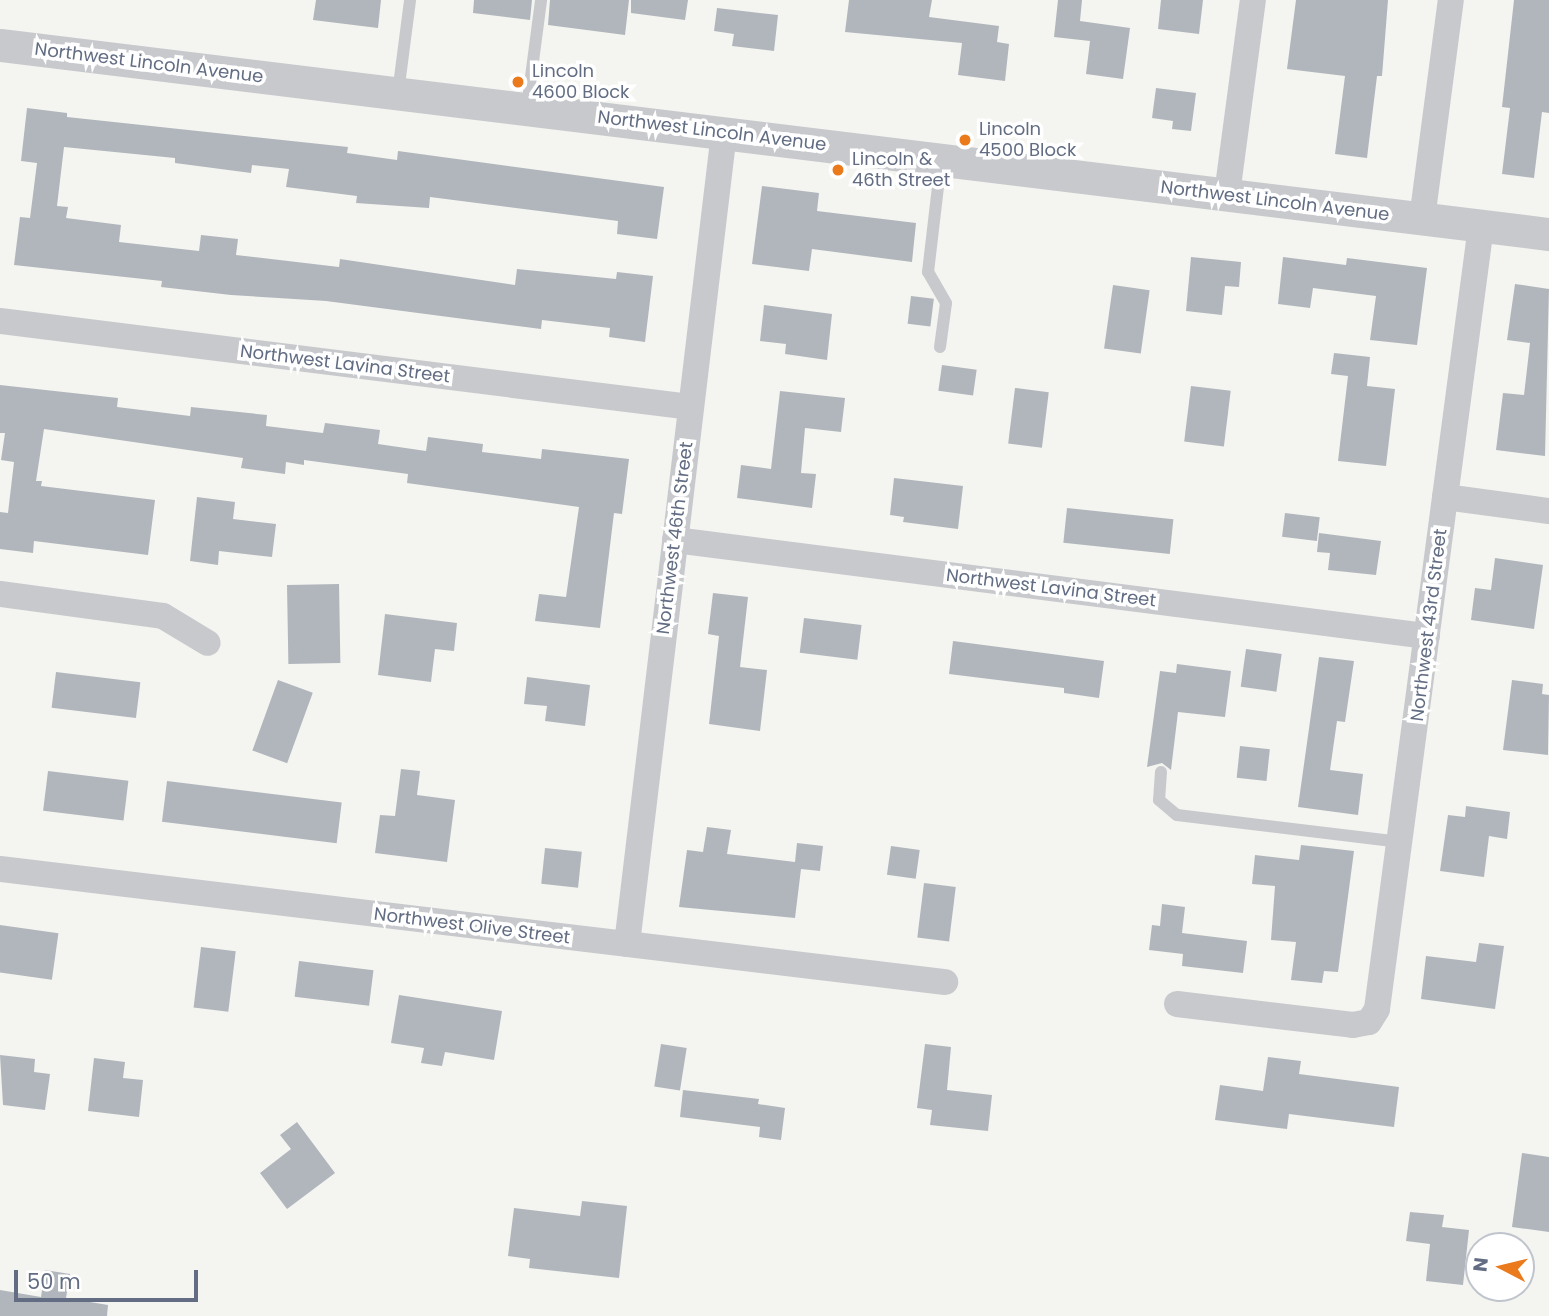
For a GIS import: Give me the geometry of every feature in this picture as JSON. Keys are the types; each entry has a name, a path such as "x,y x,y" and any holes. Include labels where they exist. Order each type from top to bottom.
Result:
{"street":[{"path":"1227,194 1253,0"},
{"path":"1422,219 1451,0"},
{"name":"Northwest Lincoln Avenue","path":"0,46 1549,234"},
{"name":"Northwest 46th Street","path":"627,944 724,133"},
{"name":"Northwest 43rd Street","path":"1177,1004 1353,1025 1369,1022 1381,990 1482,226"},
{"name":"Northwest Lavina Street","path":"0,321 690,407"},
{"path":"1445,497 1549,510"},
{"name":"Northwest Lavina Street","path":"675,540 1427,636"},
{"path":"0,594 163,616 208,643"},
{"name":"Northwest Olive Street","path":"0,869 944,982"}],"lane":[{"path":"398,93 410,0"},
{"path":"527,109 541,0"},
{"path":"940,347 946,303 928,272 941,159"},
{"path":"1161,772 1160,800 1177,815 1400,842"}],"building":[{"path":"316,0 381,0 378,28 313,20"},
{"path":"474,0 532,0 530,20 473,13"},
{"path":"550,0 629,0 625,35 548,25"},
{"path":"631,0 688,0 685,20 631,13"},
{"path":"849,0 932,0 929,17 999,26 997,42 1009,44 1005,81 958,75 962,43 845,32"},
{"path":"1058,0 1082,0 1080,21 1130,28 1123,79 1086,74 1090,41 1054,37"},
{"path":"1161,0 1203,0 1199,34 1158,29"},
{"path":"1296,0 1388,0 1382,76 1377,76 1367,158 1335,154 1345,76 1287,69"},
{"path":"1514,0 1549,0 1549,113 1542,112 1534,178 1502,174 1510,108 1502,107"},
{"path":"717,8 778,15 774,51 732,46 734,34 714,31"},
{"path":"1156,88 1196,93 1191,131 1172,129 1173,121 1152,118"},
{"path":"27,108 67,113 67,117 348,147 347,153 397,160 398,151 664,187 657,239 617,234 618,221 430,197 429,208 356,203 357,196 286,187 289,169 252,165 251,173 175,163 175,158 64,147 57,206 68,207 66,218 121,225 119,242 199,251 201,235 238,239 236,255 339,267 340,259 515,285 517,269 616,279 617,272 653,276 645,342 609,337 610,328 542,320 541,329 326,301 161,287 162,281 14,265 20,217 30,218 37,163 21,161"},
{"path":"762,186 819,193 817,211 916,223 912,262 812,249 809,271 752,264"},
{"path":"1191,257 1241,262 1239,287 1225,286 1222,315 1186,311"},
{"path":"1283,257 1346,265 1347,258 1427,268 1417,345 1370,340 1376,296 1313,288 1310,308 1278,304"},
{"path":"1515,284 1549,289 1545,456 1496,450 1503,393 1524,395 1530,343 1507,340"},
{"path":"1113,285 1150,290 1141,354 1104,348"},
{"path":"911,296 934,299 930,327 908,324"},
{"path":"764,305 832,314 827,360 785,354 786,344 760,341"},
{"path":"1334,353 1370,357 1367,386 1395,389 1386,466 1338,461 1348,376 1331,374"},
{"path":"942,365 977,370 973,396 938,391"},
{"path":"0,385 118,398 117,407 190,416 191,407 267,415 266,426 323,433 325,423 380,430 378,444 426,451 428,437 483,444 482,452 541,459 542,449 629,459 622,514 614,513 600,628 535,621 539,594 566,597 579,507 407,483 408,474 304,460 304,465 286,462 285,474 241,468 243,458 44,429 36,481 42,481 41,486 155,500 148,555 34,541 33,553 0,549 0,512 8,513 14,462 1,460 5,433 0,433"},
{"path":"1191,386 1231,391 1224,446 1184,442"},
{"path":"1015,388 1049,392 1042,448 1008,444"},
{"path":"780,391 845,398 841,432 805,428 801,473 816,474 812,508 737,498 741,465 771,469"},
{"path":"894,478 963,486 958,529 903,522 904,517 890,515"},
{"path":"197,497 235,502 233,519 276,524 272,557 219,551 218,565 190,561"},
{"path":"1067,508 1173,519 1170,554 1063,543"},
{"path":"1285,513 1320,517 1317,541 1282,537"},
{"path":"1319,533 1381,541 1376,575 1328,570 1330,553 1317,552"},
{"path":"1495,558 1543,565 1534,629 1471,620 1475,588 1491,590"},
{"path":"339,584 340,663 288,664 287,585"},
{"path":"713,593 748,597 740,667 767,670 760,731 709,724 719,636 708,634"},
{"path":"385,614 457,623 454,651 435,649 431,682 378,675"},
{"path":"804,618 862,625 857,660 800,653"},
{"path":"953,641 1104,661 1099,698 1064,693 1064,688 949,674"},
{"path":"1246,649 1282,654 1276,692 1241,687"},
{"path":"1319,657 1354,661 1345,722 1337,721 1330,770 1363,774 1358,815 1298,807"},
{"path":"1177,664 1231,671 1225,717 1178,712 1171,770 1162,763 1147,767 1160,671 1176,673"},
{"path":"56,672 140,682 136,718 52,708"},
{"path":"527,677 590,685 585,726 545,721 547,706 524,704"},
{"path":"278,680 313,693 287,763 252,750"},
{"path":"1512,680 1543,684 1542,694 1549,695 1548,755 1503,750"},
{"path":"1240,746 1270,749 1266,781 1237,778"},
{"path":"401,769 420,771 417,795 455,800 447,862 375,853 380,815 395,816"},
{"path":"48,771 128,781 124,821 43,811"},
{"path":"167,781 342,802 337,843 162,822"},
{"path":"1466,806 1510,812 1507,839 1489,836 1484,877 1440,871 1448,815 1465,817"},
{"path":"707,827 731,830 727,854 795,862 797,843 823,846 820,871 801,869 795,918 679,907 687,850 703,852"},
{"path":"1301,845 1354,851 1338,972 1324,971 1322,983 1291,980 1296,942 1271,940 1275,886 1252,884 1255,855 1299,860"},
{"path":"891,846 920,850 916,879 887,875"},
{"path":"545,848 582,852 578,888 541,884"},
{"path":"924,883 956,887 949,941 917,938"},
{"path":"1162,904 1185,907 1182,933 1247,941 1243,973 1182,966 1183,954 1149,950 1152,925 1160,926"},
{"path":"0,925 58,933 52,980 0,972"},
{"path":"1479,943 1504,946 1495,1009 1421,999 1426,956 1476,962"},
{"path":"201,947 236,951 228,1012 194,1008"},
{"path":"299,961 373,970 369,1006 295,997"},
{"path":"399,995 502,1011 494,1060 445,1052 442,1066 421,1063 424,1048 391,1043"},
{"path":"661,1044 687,1048 680,1091 654,1086"},
{"path":"925,1044 951,1047 947,1090 992,1095 988,1131 930,1125 932,1110 917,1108"},
{"path":"0,1055 35,1059 34,1072 50,1074 45,1110 3,1105"},
{"path":"1268,1057 1301,1061 1299,1074 1399,1087 1394,1127 1289,1114 1287,1129 1215,1120 1220,1085 1263,1091"},
{"path":"94,1058 125,1062 123,1078 143,1080 139,1117 88,1111"},
{"path":"683,1090 759,1099 758,1104 785,1108 781,1140 759,1137 760,1127 680,1117"},
{"path":"297,1122 335,1173 287,1209 260,1173 291,1149 280,1135"},
{"path":"1522,1153 1549,1157 1549,1232 1512,1227"},
{"path":"582,1201 627,1206 619,1278 529,1268 530,1259 508,1256 514,1208 580,1216"},
{"path":"1410,1212 1444,1215 1442,1227 1469,1230 1465,1232 1463,1285 1426,1281 1430,1244 1406,1241"},
{"path":"45,1270 70,1274 66,1298 108,1305 107,1316 0,1316 0,1290 41,1297"}],"place":[{"name":"Lincoln 4600 Block","path":"518,82"},
{"name":"Lincoln 4500 Block","path":"965,140"},
{"name":"Lincoln & 46th Street","path":"838,170"}]}
